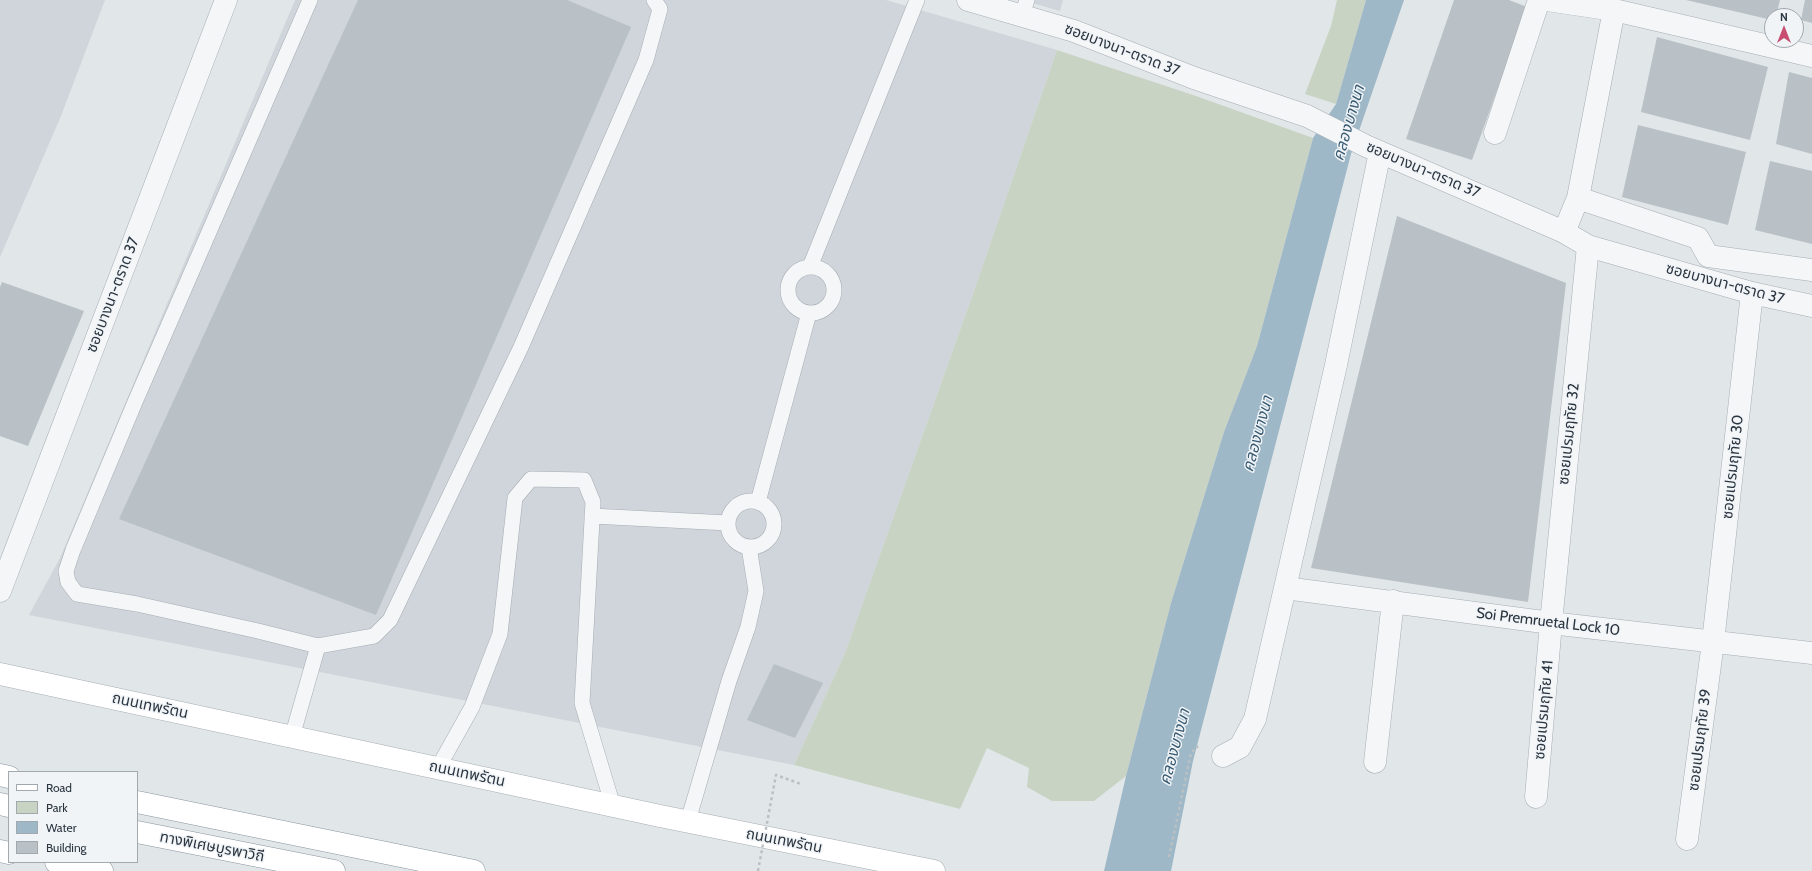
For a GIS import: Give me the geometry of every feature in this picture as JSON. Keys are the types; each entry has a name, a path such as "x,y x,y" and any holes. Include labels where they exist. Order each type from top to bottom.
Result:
{"main road":[{"name":"ถนนเทพรัตน","path":"0,674 613,806 934,871"},
{"path":"138,802 474,871"},
{"name":"ทางพิเศษบูรพาวิถี","path":"138,832 334,871"},
{"path":"61,863 102,871"}],"street":[{"name":"ซอยบางนา-ตราด 37","path":"0,591 226,0"},
{"name":"ซอยบางนา-ตราด 37","path":"968,0 1025,7 1074,31 1194,78 1307,116 1373,149 1564,232 1588,246 1752,293 1812,306"},
{"path":"1495,133 1539,0"},
{"path":"1547,0 1614,10 1812,56"},
{"path":"1564,232 1578,198 1614,10"},
{"path":"1222,756 1240,747 1255,719 1336,365 1373,149"},
{"path":"1578,198 1698,238 1708,256 1812,270"},
{"name":"ซอยเปรมฤทัย 32","path":"1551,623 1588,246"},
{"name":"ซอยเปรมฤทัย 30","path":"1712,642 1752,293"},
{"name":"Soi Premruetal Lock 10","path":"1285,588 1393,601 1551,623 1812,653"},
{"path":"1375,762 1393,601"},
{"name":"ซอยเปรมฤทัย 41","path":"1536,797 1551,623"},
{"name":"ซอยเปรมฤทัย 39","path":"1688,839 1712,642"}],"lane":[{"path":"310,0 135,402 73,550 66,571 68,582 77,594 145,606 318,646 374,636 390,620 524,340 646,60 660,9 654,0"},
{"path":"810,267 917,0"},
{"path":"810,267 824,271 830,276 834,290 833,298 824,309 809,313 795,307 790,301 788,286 796,272 810,267"},
{"path":"758,502 809,313"},
{"path":"438,768 472,707 500,634 515,498 531,479 584,480 593,502 582,703 613,806"},
{"path":"743,502 758,502 764,505 773,517 773,532 770,538 764,543 749,547 735,541 731,535 728,523 731,512 743,502"},
{"path":"592,516 728,523"},
{"path":"688,821 729,681 748,627 756,591 749,547"},
{"path":"292,737 318,646"}],"path":[{"path":"1169,857 1190,753 1198,746 1222,756"},
{"path":"758,871 776,775 801,784"}],"shaded area":[{"path":"0,0 105,0 61,116 0,257"},
{"path":"295,0 886,0 1057,50 974,291 845,653 794,765 29,615 60,558"},
{"path":"1022,0 1063,0 1060,11"}],"green space":[{"path":"1337,0 1366,0 1336,104 1305,94 1331,26"},
{"path":"1057,50 1196,96 1313,138 1257,346 1224,432 1171,603 1126,776 1094,801 1052,801 1027,787 1029,768 987,748 960,809 794,765 845,653 974,291"}],"water":[{"name":"คลองบางนา","path":"1366,0 1404,0 1351,154 1193,761 1171,871 1104,871 1126,776 1171,603 1224,432 1257,346 1313,138 1336,104"}],"building":[{"path":"358,0 567,0 631,27 376,615 119,519"},
{"path":"1454,0 1509,0 1527,7 1472,160 1406,139"},
{"path":"1686,0 1780,0 1778,8 1764,8 1764,18"},
{"path":"1805,0 1812,0 1812,23 1804,21 1803,8"},
{"path":"1657,37 1768,67 1750,140 1641,112"},
{"path":"1789,72 1812,78 1812,154 1776,144"},
{"path":"1638,125 1746,152 1728,225 1622,197"},
{"path":"1770,161 1812,171 1812,244 1755,230"},
{"path":"1397,216 1566,283 1528,602 1311,568"},
{"path":"2,282 84,311 28,446 0,436 0,287"},
{"path":"774,664 823,683 795,738 747,720"}]}
